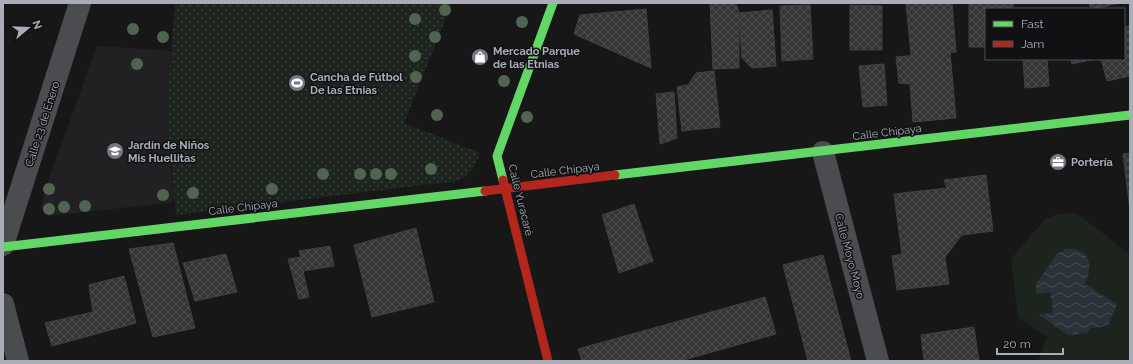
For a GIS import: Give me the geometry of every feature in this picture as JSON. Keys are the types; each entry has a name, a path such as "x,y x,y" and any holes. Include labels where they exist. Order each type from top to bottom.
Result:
{"street":[{"name":"Calle 23 de Enero","path":"3,246 80,3"},
{"name":"Calle Yuracaré","path":"548,361 497,156 554,3"},
{"name":"Calle Chipaya","path":"3,246 506,189 1130,115"},
{"name":"Calle Moyo Moyo","path":"822,152 878,361"},
{"path":"3,304 18,361"}],"shaded area":[{"name":"Cancha de Fútbol De las Etnias","path":"175,3 452,3 404,123 480,153 474,166 466,176 457,181 176,215 167,115"},
{"name":"Jardín de Niños Mis Huellitas","path":"97,46 173,51 167,115 174,202 50,216 41,209 46,187"},
{"path":"1073,212 1130,254 1130,361 1038,361 1047,337 1018,318 1011,259 1045,219 1059,214","holes":["1069,249 1076,250 1086,257 1089,272 1085,284 1108,326 1091,328 1039,315 1053,312 1050,292 1057,254"]}],"water":[{"path":"1066,249 1074,249 1085,254 1088,259 1089,271 1085,284 1117,304 1108,326 1091,328 1087,333 1068,335 1039,315 1053,312 1050,292 1036,294 1036,284 1057,254"}],"building":[{"path":"710,3 736,3 739,13 739,68 713,69"},
{"path":"906,3 952,3 956,52 911,55"},
{"path":"969,3 1013,3 1013,8 985,8 985,47 969,47"},
{"path":"1089,3 1119,3 1098,8 1091,8"},
{"path":"810,5 813,59 782,61 780,6"},
{"path":"850,5 882,6 882,50 850,50"},
{"path":"646,9 651,68 574,34 580,15"},
{"path":"772,10 776,66 752,68 742,58 739,13"},
{"path":"1130,26 1130,76 1107,81 1101,60 1125,60 1125,27"},
{"path":"950,52 956,118 913,122 910,84 899,83 896,57"},
{"path":"1023,60 1047,60 1049,86 1025,88"},
{"path":"1071,60 1090,60 1072,64"},
{"path":"884,64 887,105 863,107 859,66"},
{"path":"714,71 720,127 682,131 677,87 688,85 696,73"},
{"path":"674,92 677,138 660,144 656,94"},
{"path":"1130,153 1130,210 1123,154"},
{"path":"986,175 993,231 962,235 945,257 949,284 897,290 892,256 902,254 894,194 947,188 944,180"},
{"path":"634,204 653,261 619,273 602,215"},
{"path":"416,228 434,302 372,317 354,245"},
{"path":"173,243 195,328 153,337 129,249"},
{"path":"330,246 334,266 303,271 309,297 299,299 288,259 301,257 299,251"},
{"path":"226,254 237,292 195,301 183,263"},
{"path":"823,255 851,361 808,361 783,265"},
{"path":"124,276 136,323 52,346 45,323 93,312 89,285"},
{"path":"765,297 776,334 680,361 582,361 578,349"},
{"path":"974,327 979,361 924,361 921,335"}],"traffic: fast":[{"path":"503,180 497,156 553,3"},
{"path":"615,175 1130,115"},
{"path":"3,247 485,191"}],"traffic: jam":[{"path":"485,191 615,175"},
{"path":"503,180 548,361"}],"place":[{"name":"Mercado Parque de las Etnias","path":"480,57"},
{"name":"Cancha de Fútbol De las Etnias","path":"297,83"},
{"name":"Jardín de Niños Mis Huellitas","path":"115,151"},
{"name":"Portería","path":"1058,162"}]}
